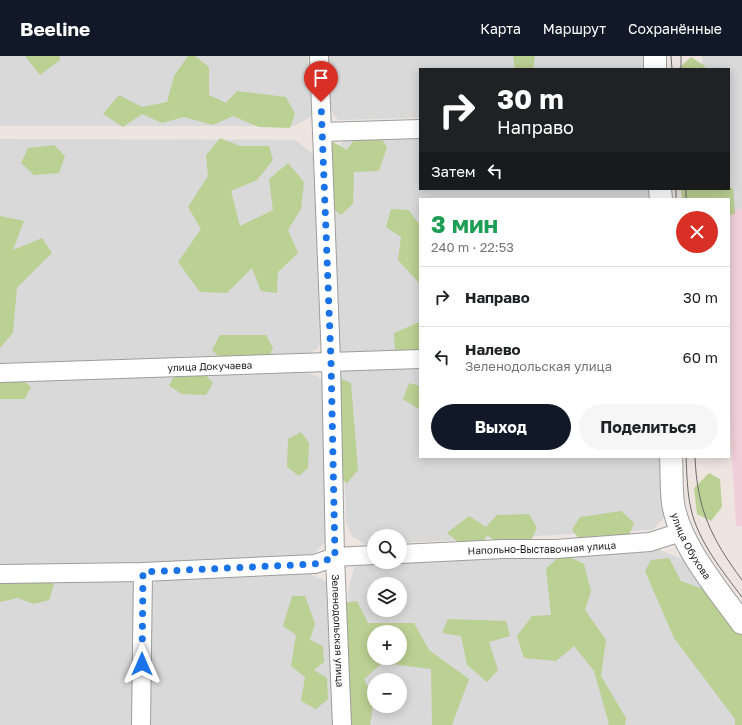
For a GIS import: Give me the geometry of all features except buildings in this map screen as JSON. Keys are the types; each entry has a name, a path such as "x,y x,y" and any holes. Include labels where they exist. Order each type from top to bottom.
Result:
{"street":[{"name":"Зеленодольская улица","path":"319,56 331,361 335,557 342,725"},
{"path":"655,56 656,68"},
{"path":"322,132 419,129"},
{"name":"улица Докучаева","path":"0,373 419,359"},
{"name":"улица Обухова","path":"671,458 673,504 681,532 700,564 742,623"},
{"name":"Напольно-Выставочная улица","path":"407,554 503,549 556,549 626,544 650,542 681,532"},
{"path":"0,574 143,572 315,564 335,557 367,555"},
{"path":"141,725 143,572"}],"shaded area":[{"path":"0,56 308,56 312,116 294,126 0,126"},
{"path":"327,56 646,56 647,68 419,68 419,118 338,120 329,109"},
{"path":"702,56 742,56 742,209 730,209 729,198 730,68 702,68"},
{"path":"419,136 419,190 651,190 652,198 419,198 419,458 664,458 667,515 652,530 407,543 407,529 367,529 367,545 352,536 346,523 333,152 344,140"},
{"path":"0,139 295,140 313,154 324,335 318,348 310,353 0,366"},
{"path":"730,209 742,209 742,526 736,527 730,422"},
{"path":"302,371 317,376 325,383 327,540 317,551 304,558 0,566 0,379"},
{"path":"658,549 687,561 742,638 742,725 353,725 348,591 354,567 367,562 367,569 407,569 407,562"},
{"path":"304,571 329,583 335,725 149,725 150,587 158,578"},
{"path":"130,579 139,592 137,725 0,725 0,581"}],"green space":[{"path":"25,56 60,56 60,60 40,75"},
{"path":"188,56 195,56 209,67 209,95 226,103 237,91 286,97 295,114 290,128 259,127 233,116 213,125 184,117 162,123 142,114 123,127 103,114 119,95 142,107 167,102 174,76"},
{"path":"513,56 535,56 533,68 515,68"},
{"path":"691,57 705,66 705,68 679,68"},
{"path":"377,133 387,147 379,171 354,172 353,204 341,215 331,207 326,153 333,142 347,150 358,134"},
{"path":"220,138 240,146 269,146 273,160 257,180 231,191 240,226 273,210 269,179 288,163 304,182 301,209 288,230 298,253 278,272 277,293 261,291 252,268 227,293 200,292 178,262 201,229 188,207 208,176 206,155"},
{"path":"54,145 65,156 59,173 34,175 21,163 28,148"},
{"path":"730,187 733,188 735,214 730,215 730,198 682,198 681,190 730,190"},
{"path":"391,209 409,210 419,223 419,283 398,260 401,237 386,227"},
{"path":"0,216 24,221 13,250 42,238 52,253 17,288 13,333 0,348"},
{"path":"419,322 419,368 395,350 394,333"},
{"path":"220,335 266,335 273,348 267,361 225,362 212,350"},
{"path":"0,369 9,369 31,387 25,399 0,399"},
{"path":"176,372 203,372 213,383 206,395 182,394 169,386"},
{"path":"337,377 351,383 358,470 347,483 337,476"},
{"path":"409,383 419,386 419,409 403,399"},
{"path":"301,432 309,443 308,468 299,476 287,467 288,439"},
{"path":"709,473 720,479 722,507 711,521 697,514 694,488"},
{"path":"621,511 634,523 627,540 582,542 572,530 580,517"},
{"path":"529,514 537,528 530,542 500,544 487,535 480,548 464,547 447,533 469,516 486,527 497,515"},
{"path":"563,554 584,564 591,591 585,610 606,640 601,676 626,718 625,725 607,725 609,724 594,671 574,646 556,661 524,658 517,636 532,616 551,615 546,568"},
{"path":"669,558 681,581 714,593 742,630 742,725 735,725 735,719 674,638 645,571 651,560"},
{"path":"45,574 54,585 49,600 34,604 18,598 0,602 0,580 4,578 18,584 24,576"},
{"path":"292,596 305,596 315,624 310,640 323,646 324,662 314,670 327,678 328,699 316,709 301,701 305,677 291,666 296,635 283,626"},
{"path":"357,601 368,623 414,623 429,650 469,679 452,725 432,725 431,669 398,665 407,665 407,625 367,625 367,665 380,665 371,673 367,673 367,676 364,679 367,685 367,713 372,713 370,725 346,725 344,603"},
{"path":"448,619 506,621 510,636 489,642 498,670 487,682 467,665 461,636 442,633"}],"tram line":[{"path":"671,56 672,68"},
{"path":"681,56 681,68"},
{"path":"676,190 676,198"},
{"path":"686,190 686,198"},
{"path":"686,458 687,483 694,521 712,556 742,597"},
{"path":"695,458 699,492 708,522 722,550 742,580"}],"route":[{"path":"142,664 143,572 315,564 335,557 331,361 321,102"}]}
